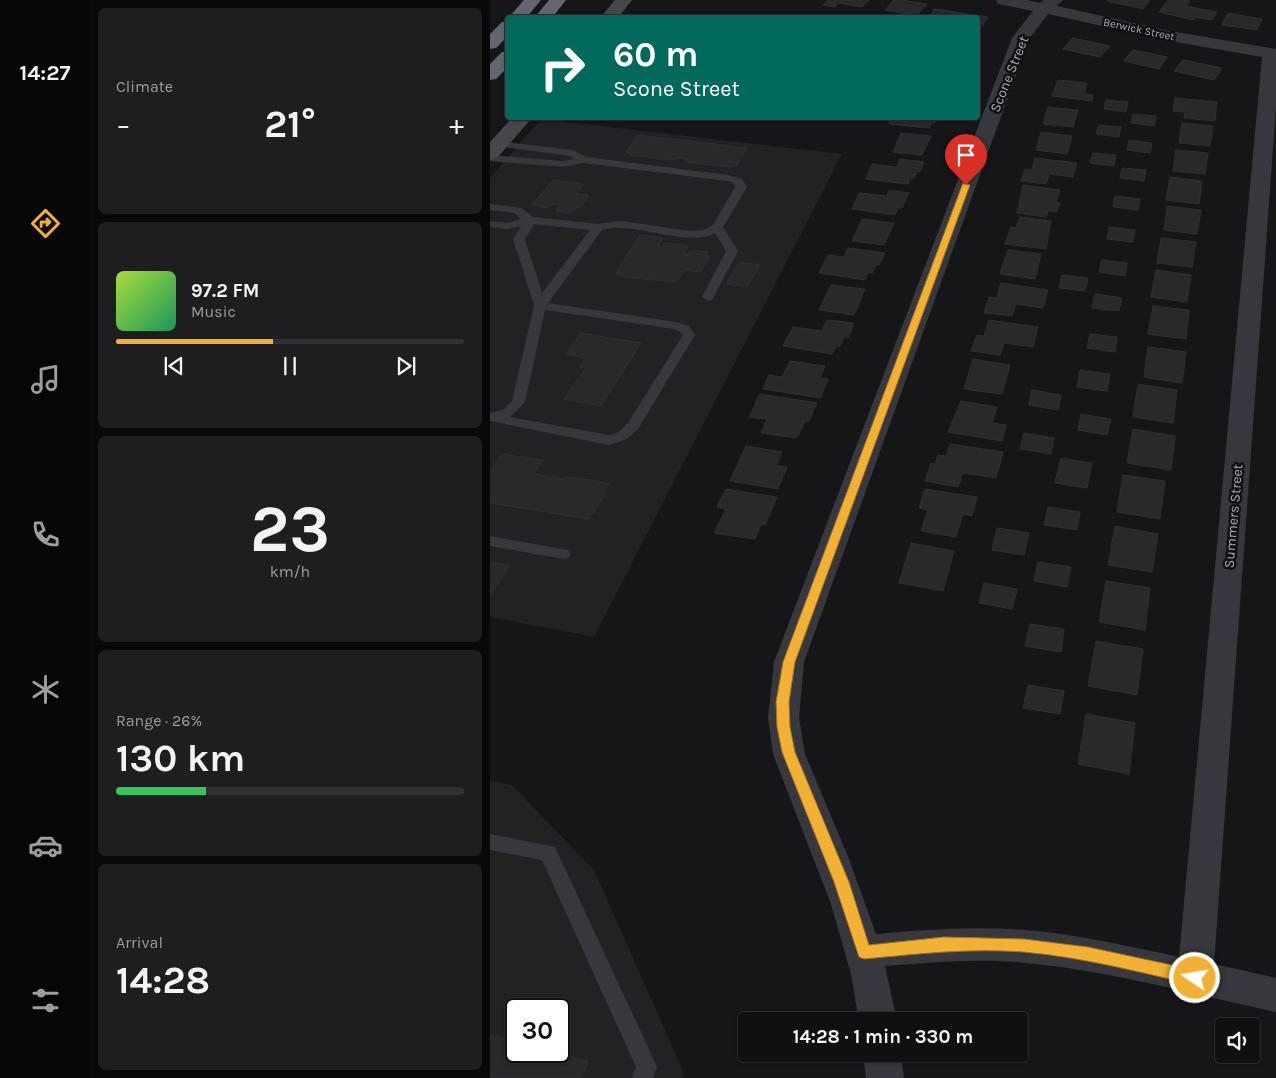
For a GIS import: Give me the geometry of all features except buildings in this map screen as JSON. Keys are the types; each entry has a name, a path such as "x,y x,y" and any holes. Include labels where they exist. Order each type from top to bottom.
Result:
{"highway":[{"path":"519,15 533,0"},
{"path":"545,15 558,0"},
{"path":"490,44 505,29"},
{"path":"490,75 505,59"}],"main road":[{"path":"610,15 623,0"},
{"path":"493,152 520,120"}],"street":[{"name":"Berwick Street","path":"1004,0 1049,5 1170,36 1274,54"},
{"name":"Scone Street","path":"876,1012 864,952 842,882 789,752 784,727 783,702 789,662 1021,38 1049,5"},
{"name":"Summers Street","path":"1195,978 1274,54"},
{"path":"864,952 944,944 1024,946 1088,954 1276,995"},
{"path":"883,1062 885,1078"}],"lane":[{"path":"493,152 573,153 583,160"},
{"path":"490,224 508,226 530,220 598,227 621,224 690,234 706,233 717,227 741,187 738,181 728,178 583,160 563,164 493,152"},
{"path":"490,207 517,210 530,220"},
{"path":"530,220 519,239 540,305"},
{"path":"490,417 508,413 518,402 540,305 598,227"},
{"path":"708,297 732,251 717,227"},
{"path":"490,417 609,440 622,436 633,426 689,335 684,329 676,326 540,305"},
{"path":"490,542 563,554"},
{"path":"490,842 548,853 647,1067 642,1078"}],"shaded area":[{"path":"540,120 842,154 594,637 490,617 490,178"},
{"path":"490,781 512,785 594,870 684,1073 682,1078 490,1078"}],"route":[{"path":"966,185 789,662 783,702 784,727 789,752 842,882 864,952 944,944 1024,946 1088,954 1195,978"}]}
